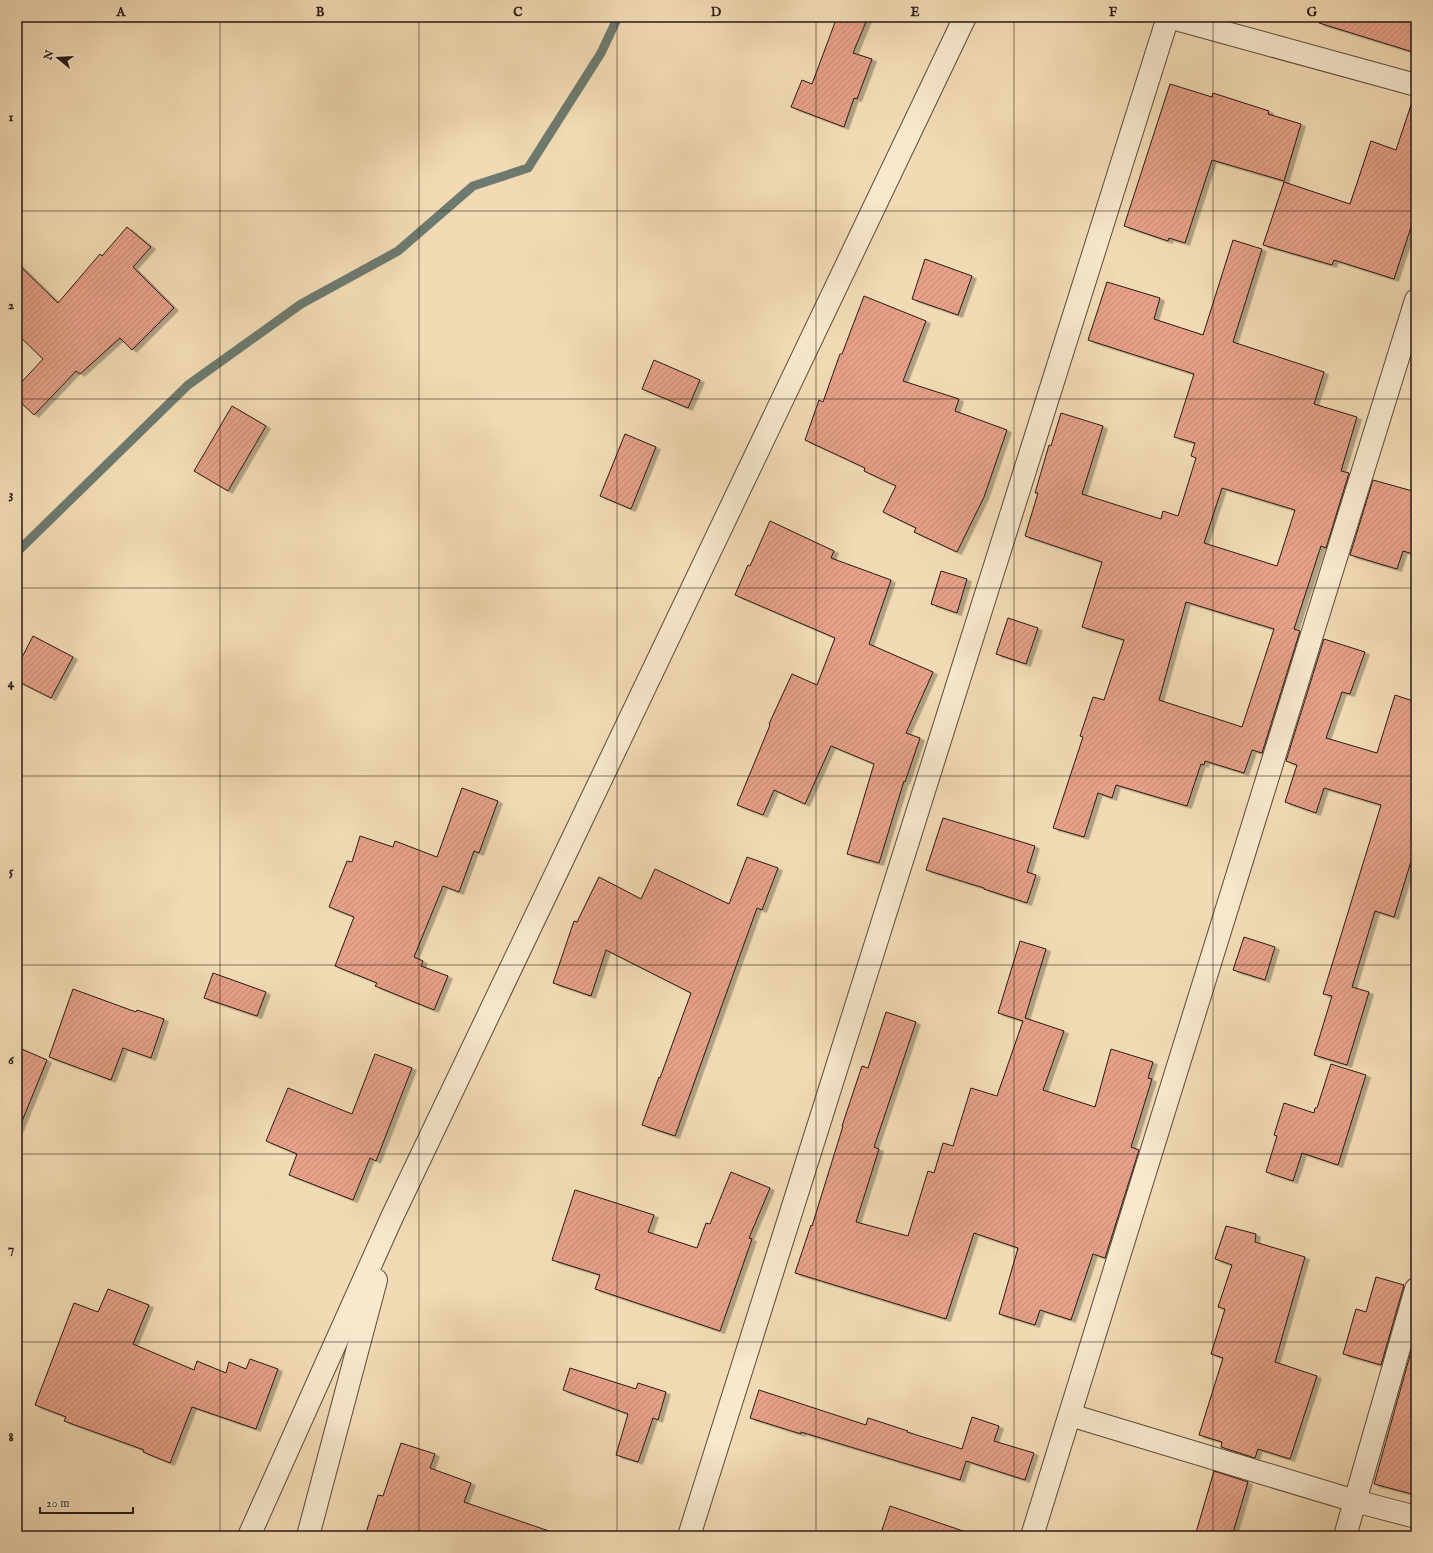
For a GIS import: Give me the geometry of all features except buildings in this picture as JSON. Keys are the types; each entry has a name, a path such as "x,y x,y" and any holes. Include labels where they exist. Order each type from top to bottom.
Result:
{"street":[{"path":"249,1536 392,1217 965,17"},
{"path":"689,1536 1168,17 1416,85"},
{"path":"1032,1536 1416,300"},
{"path":"308,1536 392,1217"},
{"path":"1345,1536 1416,1290"},
{"path":"1070,1415 1355,1501 1416,1517"}],"waterway":[{"path":"17,552 188,385 301,304 398,251 473,186 528,168 601,53 618,17"}]}
